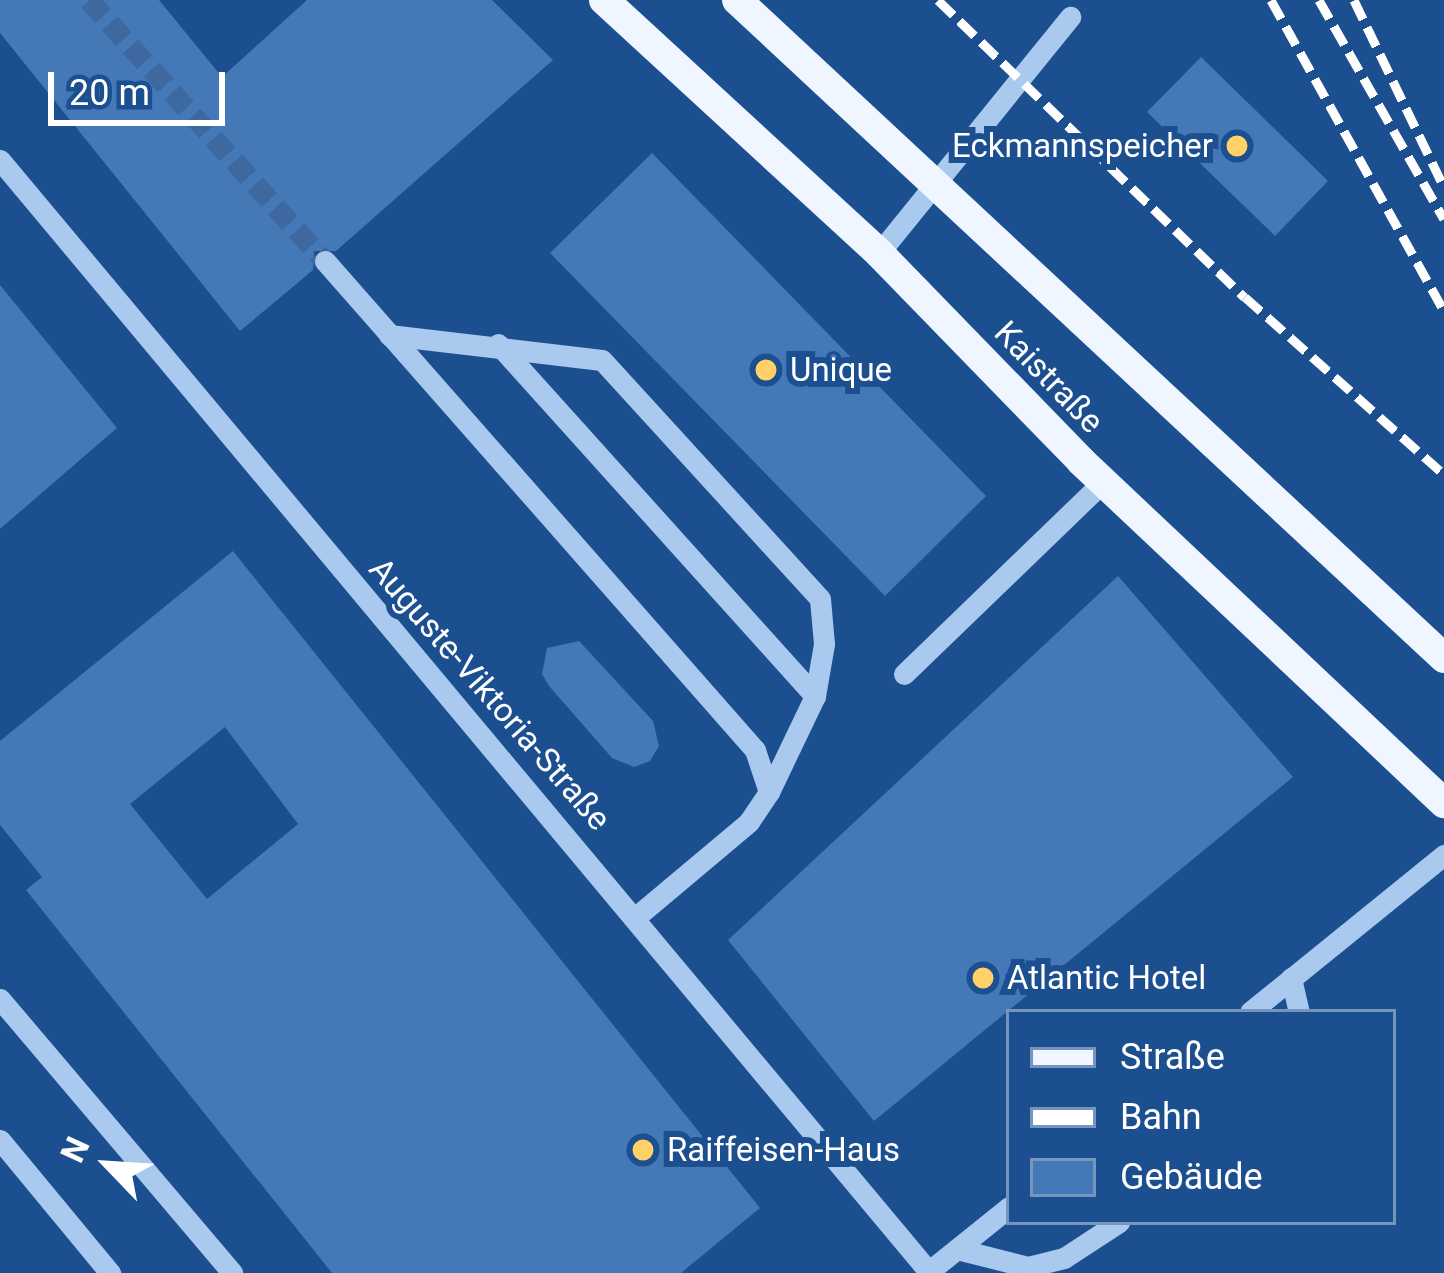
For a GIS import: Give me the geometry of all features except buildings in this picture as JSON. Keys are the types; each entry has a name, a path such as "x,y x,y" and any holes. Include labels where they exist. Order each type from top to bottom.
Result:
{"main road":[{"name":"Kaistraße","path":"604,0 879,253 1103,482 1444,803"},
{"name":"Kaistraße","path":"737,0 1444,658"}],"street":[{"path":"879,253 1070,16"},
{"name":"Auguste-Viktoria-Straße","path":"0,160 637,916 928,1272"},
{"path":"325,260 755,750 769,792"},
{"path":"389,335 602,359 812,590 824,644 815,696 769,792 748,822 637,916"},
{"path":"498,344 815,696"},
{"path":"904,674 1103,482"},
{"path":"1254,1009 1444,855"},
{"path":"1291,978 1298,1009"},
{"path":"0,999 232,1273"},
{"path":"0,1140 110,1273"},
{"path":"928,1272 1006,1209"},
{"path":"957,1249 1028,1267 1064,1258 1114,1225"}],"tunnel":[{"path":"89,0 325,261"}],"railway":[{"path":"938,0 1245,297 1444,474"},
{"path":"1271,0 1444,311"},
{"path":"1319,0 1444,219"},
{"path":"1354,0 1444,187"}],"place":[{"name":"Eckmannspeicher","path":"1237,146"},
{"name":"Unique","path":"766,370"},
{"name":"Atlantic Hotel","path":"983,978"},
{"name":"Raiffeisen-Haus","path":"643,1150"}]}
